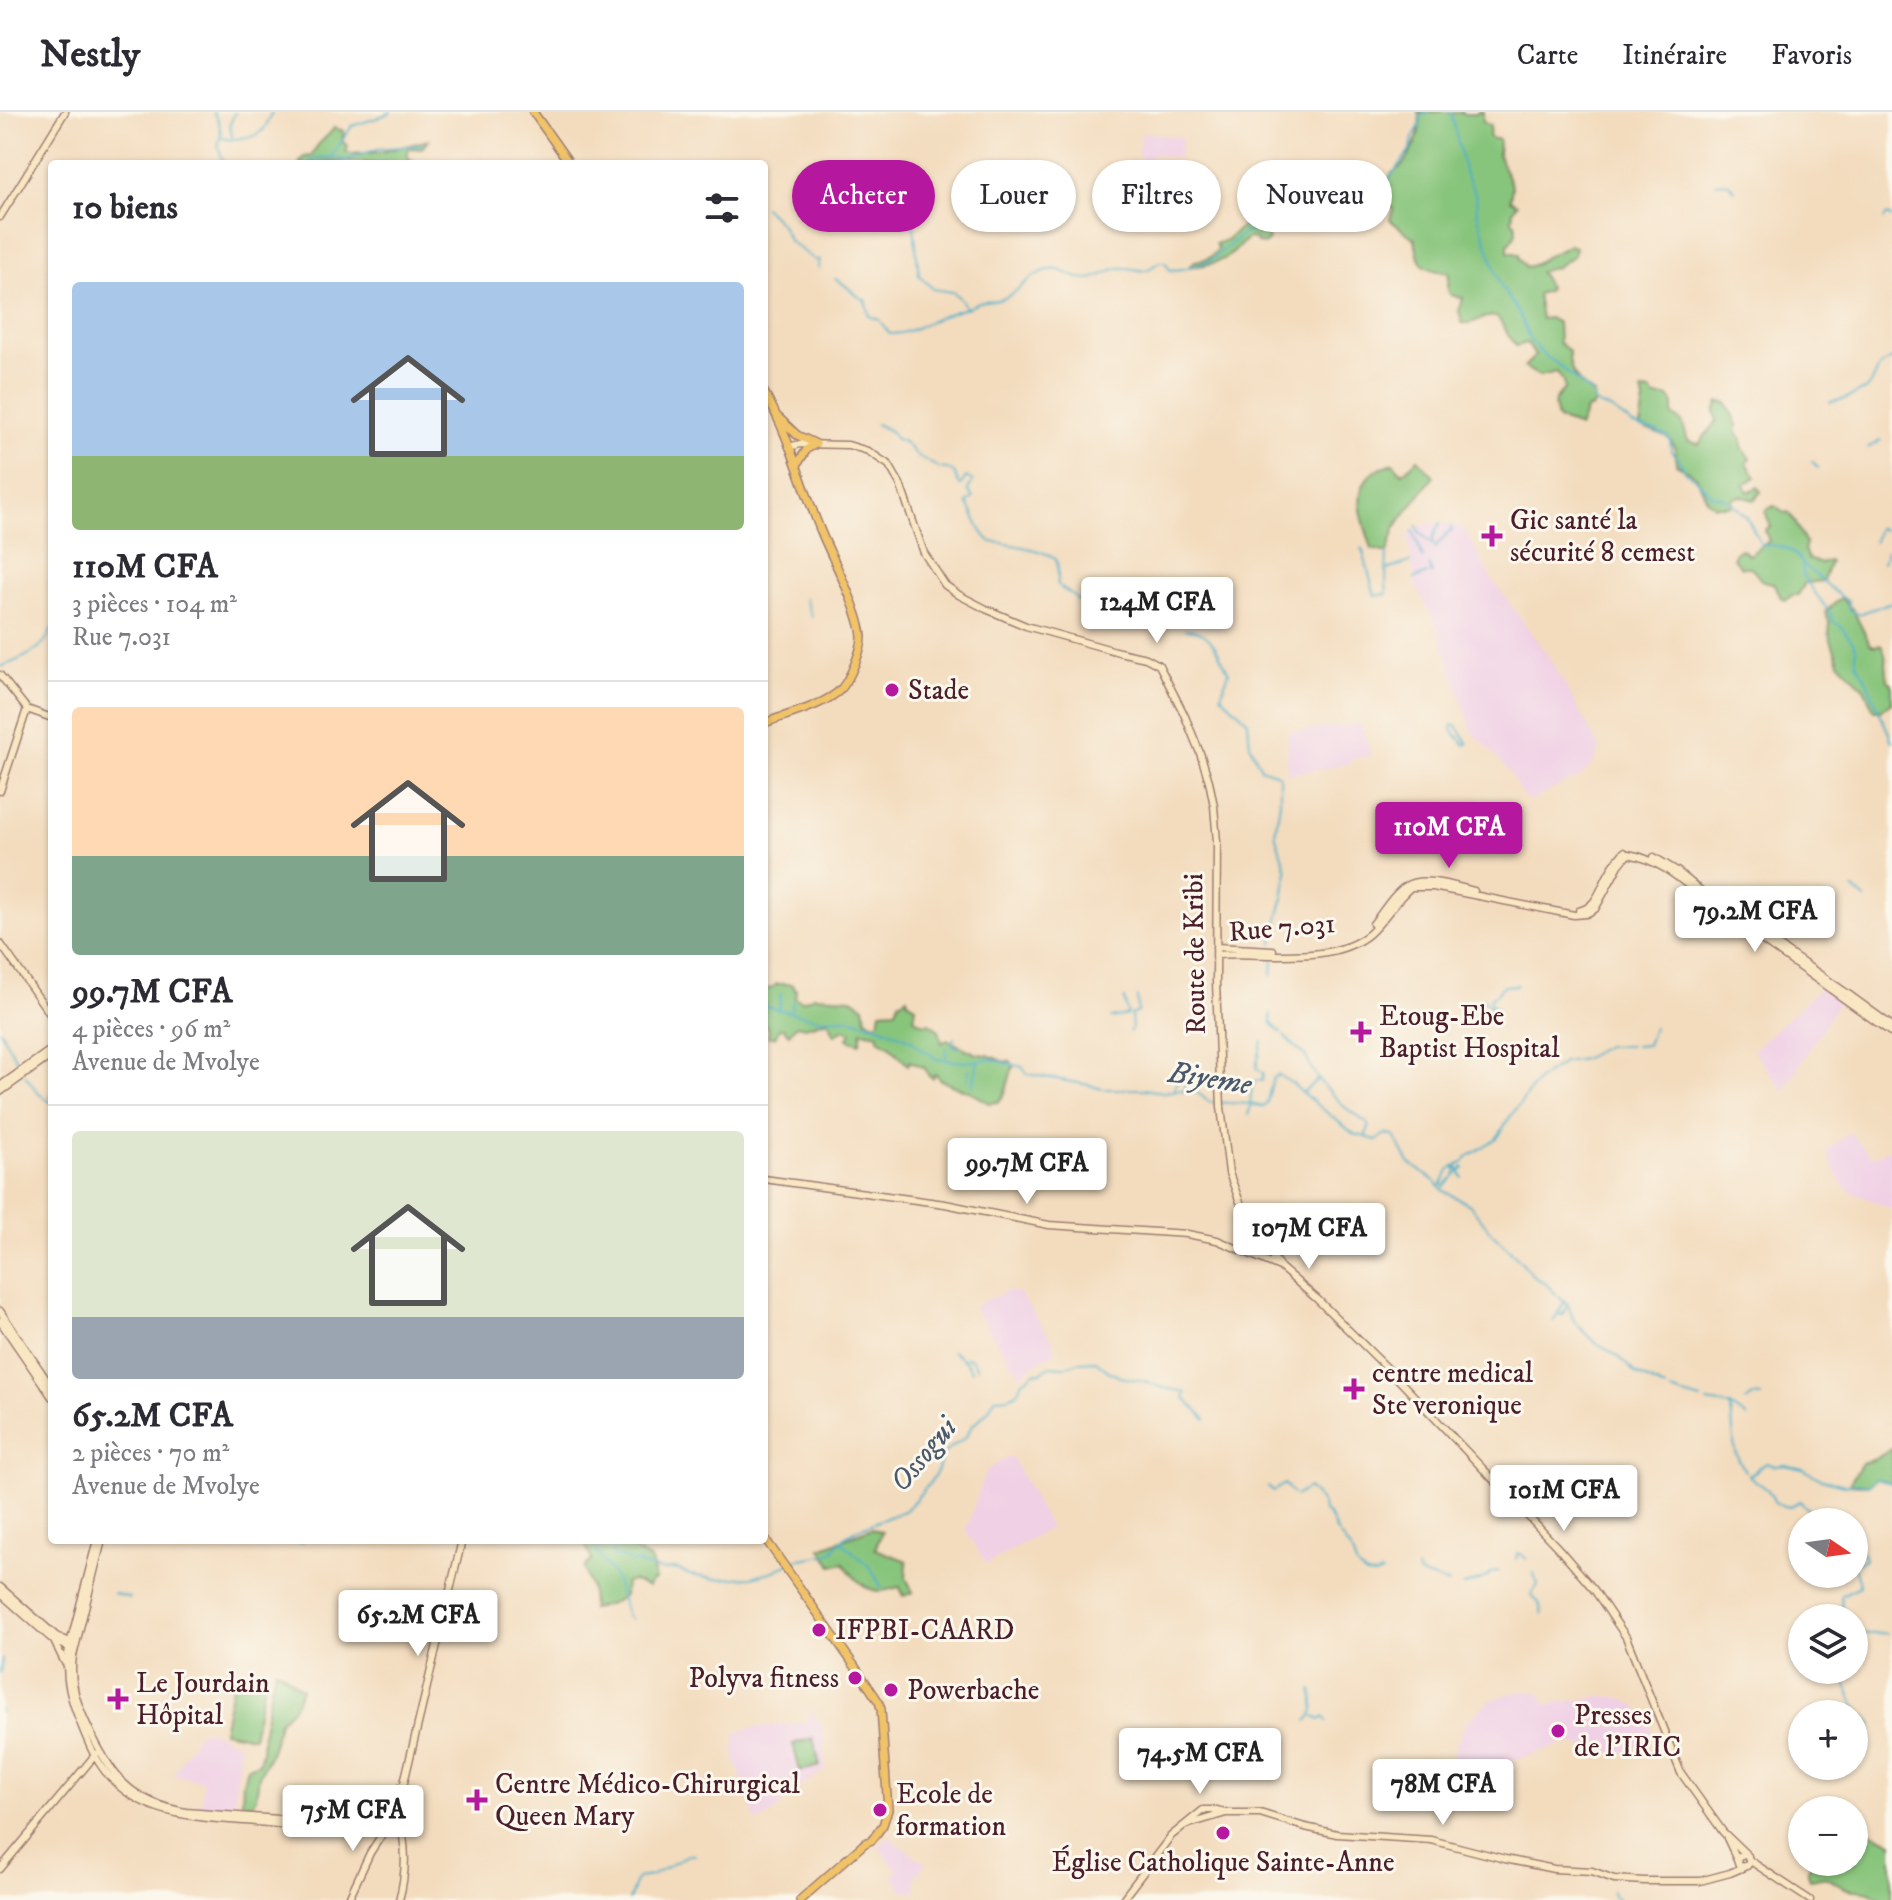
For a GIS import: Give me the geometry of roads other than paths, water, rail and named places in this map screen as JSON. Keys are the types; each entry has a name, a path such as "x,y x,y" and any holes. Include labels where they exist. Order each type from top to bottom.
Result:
{"main road":[{"path":"0,217 65,112"},
{"path":"533,112 567,160"},
{"path":"768,399 778,417 862,633 854,664 842,688 811,706 768,722"},
{"path":"778,417 802,439 816,444"},
{"name":"Route de Kribi","path":"789,447 800,444 848,445 862,448 889,465 900,484 924,553 945,585 959,595 1026,626 1146,658 1159,665 1200,753 1214,806 1221,1103 1229,1173 1246,1218 1280,1267 1398,1379 1595,1591 1626,1637 1681,1773 1743,1862"},
{"path":"797,465 807,449 816,444"},
{"path":"0,675 27,709 48,717"},
{"path":"0,791 27,709"},
{"path":"1626,853 1643,853 1666,863 1711,900 1892,1026"},
{"path":"1626,853 1662,865 1709,903 1892,1033"},
{"name":"Rue 7.031","path":"1216,955 1319,950 1354,940 1371,927 1402,889 1415,882 1447,885 1561,909 1584,910 1595,902 1610,871 1626,853"},
{"path":"0,943 48,1011"},
{"name":"Rue 7.031","path":"1216,947 1273,952"},
{"path":"0,1089 48,1052"},
{"path":"0,1089 48,1058"},
{"path":"768,1180 945,1204 1049,1225 1187,1234 1217,1240 1280,1267"},
{"path":"0,1311 48,1382"},
{"path":"0,1321 48,1391"},
{"path":"768,1543 879,1702 889,1803 885,1821 872,1840 800,1900"},
{"path":"97,1754 72,1685 71,1665 74,1630 98,1544"},
{"path":"66,1666 98,1544"},
{"path":"348,1900 390,1820 403,1783 461,1544"},
{"path":"0,1587 55,1638 66,1666 71,1701 97,1754 129,1788 149,1800 178,1810 342,1824 390,1820"},
{"path":"0,1593 55,1638 72,1646"},
{"path":"55,1638 74,1630"},
{"path":"0,1869 97,1754"},
{"path":"399,1900 405,1869 403,1843 390,1820 389,1809 403,1783"},
{"path":"1122,1900 1171,1836 1205,1810 1260,1813 1337,1834 1431,1840 1554,1869 1592,1871 1614,1879 1700,1881 1721,1875 1743,1862 1777,1878 1810,1900"}],"waterway":[{"path":"213,112 219,123 221,134 218,146 223,160"},
{"path":"232,137 230,124 235,112"},
{"path":"221,137 230,140 256,135 264,128 272,112"},
{"path":"332,156 352,126 391,112"},
{"path":"937,318 981,302 1002,299 1036,275 1049,270 1085,279 1119,268 1147,269 1159,262 1165,262 1170,270 1183,269 1210,261 1243,234 1295,209 1348,195 1366,197 1388,180 1411,149 1413,137 1421,124 1420,115 1428,112"},
{"path":"1451,112 1464,171 1476,196 1477,213 1501,286 1520,316 1530,340 1541,353 1594,396 1594,402 1633,425 1670,438 1671,451 1685,472 1711,495 1726,498 1746,516 1762,546 1781,547 1799,560 1803,565 1804,578 1834,622 1853,642 1856,663 1892,741"},
{"path":"347,160 377,149 422,145"},
{"path":"313,160 331,157 347,160"},
{"path":"1716,183 1727,183 1735,190"},
{"path":"768,211 779,222"},
{"path":"1884,219 1887,215 1892,218"},
{"path":"780,223 789,241 812,258"},
{"path":"915,232 919,275 933,289 952,292"},
{"path":"814,260 820,261 819,269"},
{"path":"835,279 865,300 869,316 879,320 890,334 908,331 935,319"},
{"path":"953,292 965,307"},
{"path":"1830,402 1866,389 1880,366 1892,359"},
{"path":"876,424 890,431 916,455 954,473 959,484 966,477 973,481 968,490 973,498 967,503 987,538 991,542 1052,556 1058,566 1058,586 1081,601"},
{"path":"1868,448 1881,440"},
{"path":"1812,461 1818,468"},
{"path":"1417,526 1433,545 1440,523"},
{"path":"1435,548 1452,531 1451,527"},
{"path":"1874,542 1878,528 1883,530"},
{"path":"1413,531 1423,558"},
{"path":"1362,548 1375,596 1387,594"},
{"path":"1882,563 1887,551"},
{"path":"1387,553 1387,594"},
{"path":"1387,570 1410,562"},
{"path":"1429,565 1430,573"},
{"path":"1803,565 1848,601 1849,610 1859,614 1892,602"},
{"path":"1414,579 1427,574"},
{"path":"805,599 812,617"},
{"path":"1185,629 1202,633 1217,650 1229,672 1221,695 1248,721 1250,745 1261,768 1280,777 1275,834 1287,871 1273,944"},
{"path":"0,667 24,657 48,637"},
{"path":"1452,725 1457,726 1468,744 1465,745 1452,730 1452,725"},
{"path":"1853,889 1866,899"},
{"path":"1272,977 1273,959"},
{"path":"1495,1012 1490,998 1503,986 1517,985"},
{"path":"779,1008 781,994"},
{"path":"1129,1031 1132,1030 1131,1015 1138,1012 1137,997"},
{"path":"1479,1007 1482,998 1490,1006 1490,1011"},
{"path":"1111,1018 1128,1015 1124,999"},
{"path":"791,1010 793,1001"},
{"name":"Biyeme","path":"768,1007 819,1019 849,1018 882,1027 912,1040 936,1059 965,1062 990,1059 1022,1067 1028,1074 1102,1089 1180,1090 1198,1093 1209,1102 1264,1107 1273,1078 1278,1075 1354,1134 1377,1140 1385,1134 1394,1136 1409,1163 1444,1191 1470,1205 1534,1277 1556,1294"},
{"path":"1271,1014 1271,1022 1281,1033"},
{"path":"1635,1046 1647,1045 1653,1028"},
{"path":"0,1030 22,1070"},
{"path":"1284,1036 1306,1057 1323,1085 1368,1124 1368,1137"},
{"path":"954,1038 952,1046 959,1047"},
{"path":"1250,1103 1252,1087 1256,1080 1262,1081 1263,1073 1256,1068 1262,1042"},
{"path":"1496,1139 1534,1085 1563,1062 1583,1059 1606,1046 1630,1046"},
{"path":"946,1048 946,1057"},
{"path":"973,1085 978,1062"},
{"path":"1185,1090 1185,1080 1191,1078 1199,1063"},
{"path":"1175,1089 1179,1067"},
{"path":"967,1080 969,1070"},
{"path":"25,1075 39,1094 48,1100"},
{"path":"1303,1092 1317,1080"},
{"path":"1248,1115 1251,1106"},
{"path":"1441,1186 1450,1169 1494,1140"},
{"path":"1444,1187 1457,1173 1455,1166"},
{"path":"1457,1166 1462,1177"},
{"path":"1460,1172 1464,1169"},
{"name":"Biyeme","path":"1559,1297 1568,1305 1574,1321 1597,1344 1618,1356 1636,1374 1666,1389"},
{"path":"1553,1321 1564,1303"},
{"path":"1559,1314 1562,1315 1567,1306"},
{"path":"952,1351 972,1371"},
{"path":"965,1359 968,1357 977,1368"},
{"name":"Ossogui","path":"607,1544 615,1557 623,1557 630,1562 716,1579 752,1577 774,1571 795,1560 829,1554 846,1536 906,1510 929,1484 946,1451 965,1438 995,1398 1016,1394 1022,1382 1050,1366 1064,1367 1096,1361 1120,1377 1186,1392 1184,1398 1206,1419"},
{"name":"Biyeme","path":"1670,1391 1701,1400"},
{"path":"1746,1401 1753,1396 1761,1397"},
{"name":"Biyeme","path":"1707,1402 1731,1408 1735,1452 1745,1471"},
{"path":"1729,1405 1747,1417"},
{"name":"Biyeme","path":"1807,1508 1800,1501 1789,1507 1776,1504 1768,1490 1748,1475 1767,1463 1803,1469 1821,1479 1844,1485 1868,1485 1876,1479 1892,1483"},
{"path":"1268,1486 1273,1491 1284,1484 1293,1494"},
{"path":"1295,1496 1308,1488 1323,1504 1338,1534"},
{"path":"1340,1536 1351,1551 1357,1567 1365,1574"},
{"path":"842,1542 870,1567 882,1588"},
{"path":"594,1544 615,1578 627,1616 631,1619"},
{"path":"1516,1559 1518,1553 1526,1559"},
{"path":"1417,1569 1419,1574 1449,1584"},
{"path":"1488,1576 1499,1571"},
{"path":"1533,1572 1538,1585 1531,1595 1539,1603 1542,1614"},
{"path":"1366,1575 1382,1573"},
{"path":"1463,1586 1487,1577"},
{"path":"1842,1604 1841,1595 1856,1588"},
{"path":"113,1593 130,1598"},
{"path":"1868,1634 1887,1633"},
{"path":"0,1673 2,1659"},
{"path":"1846,1684 1854,1703 1873,1726"},
{"path":"1307,1721 1314,1710 1312,1690"},
{"path":"1314,1717 1320,1720 1324,1717 1327,1721"},
{"path":"629,1900 637,1878 651,1876 688,1855 694,1855"},
{"path":"1612,1891 1619,1900"}],"place":[{"name":"Gic santé la sécurité 8 cemest","path":"1492,536"},
{"name":"Stade","path":"892,690"},
{"name":"Etoug-Ebe Baptist Hospital","path":"1361,1032"},
{"name":"centre medical Ste veronique","path":"1354,1389"},
{"name":"IFPBI-CAARD","path":"819,1630"},
{"name":"Polyva fitness","path":"855,1678"},
{"name":"Powerbache","path":"891,1690"},
{"name":"Le Jourdain Hôpital","path":"118,1699"},
{"name":"Presses de l'IRIC","path":"1558,1731"},
{"name":"Centre Médico-Chirurgical Queen Mary","path":"477,1800"},
{"name":"Ecole de formation","path":"880,1810"},
{"name":"Église Catholique Sainte-Anne","path":"1223,1833"}]}
